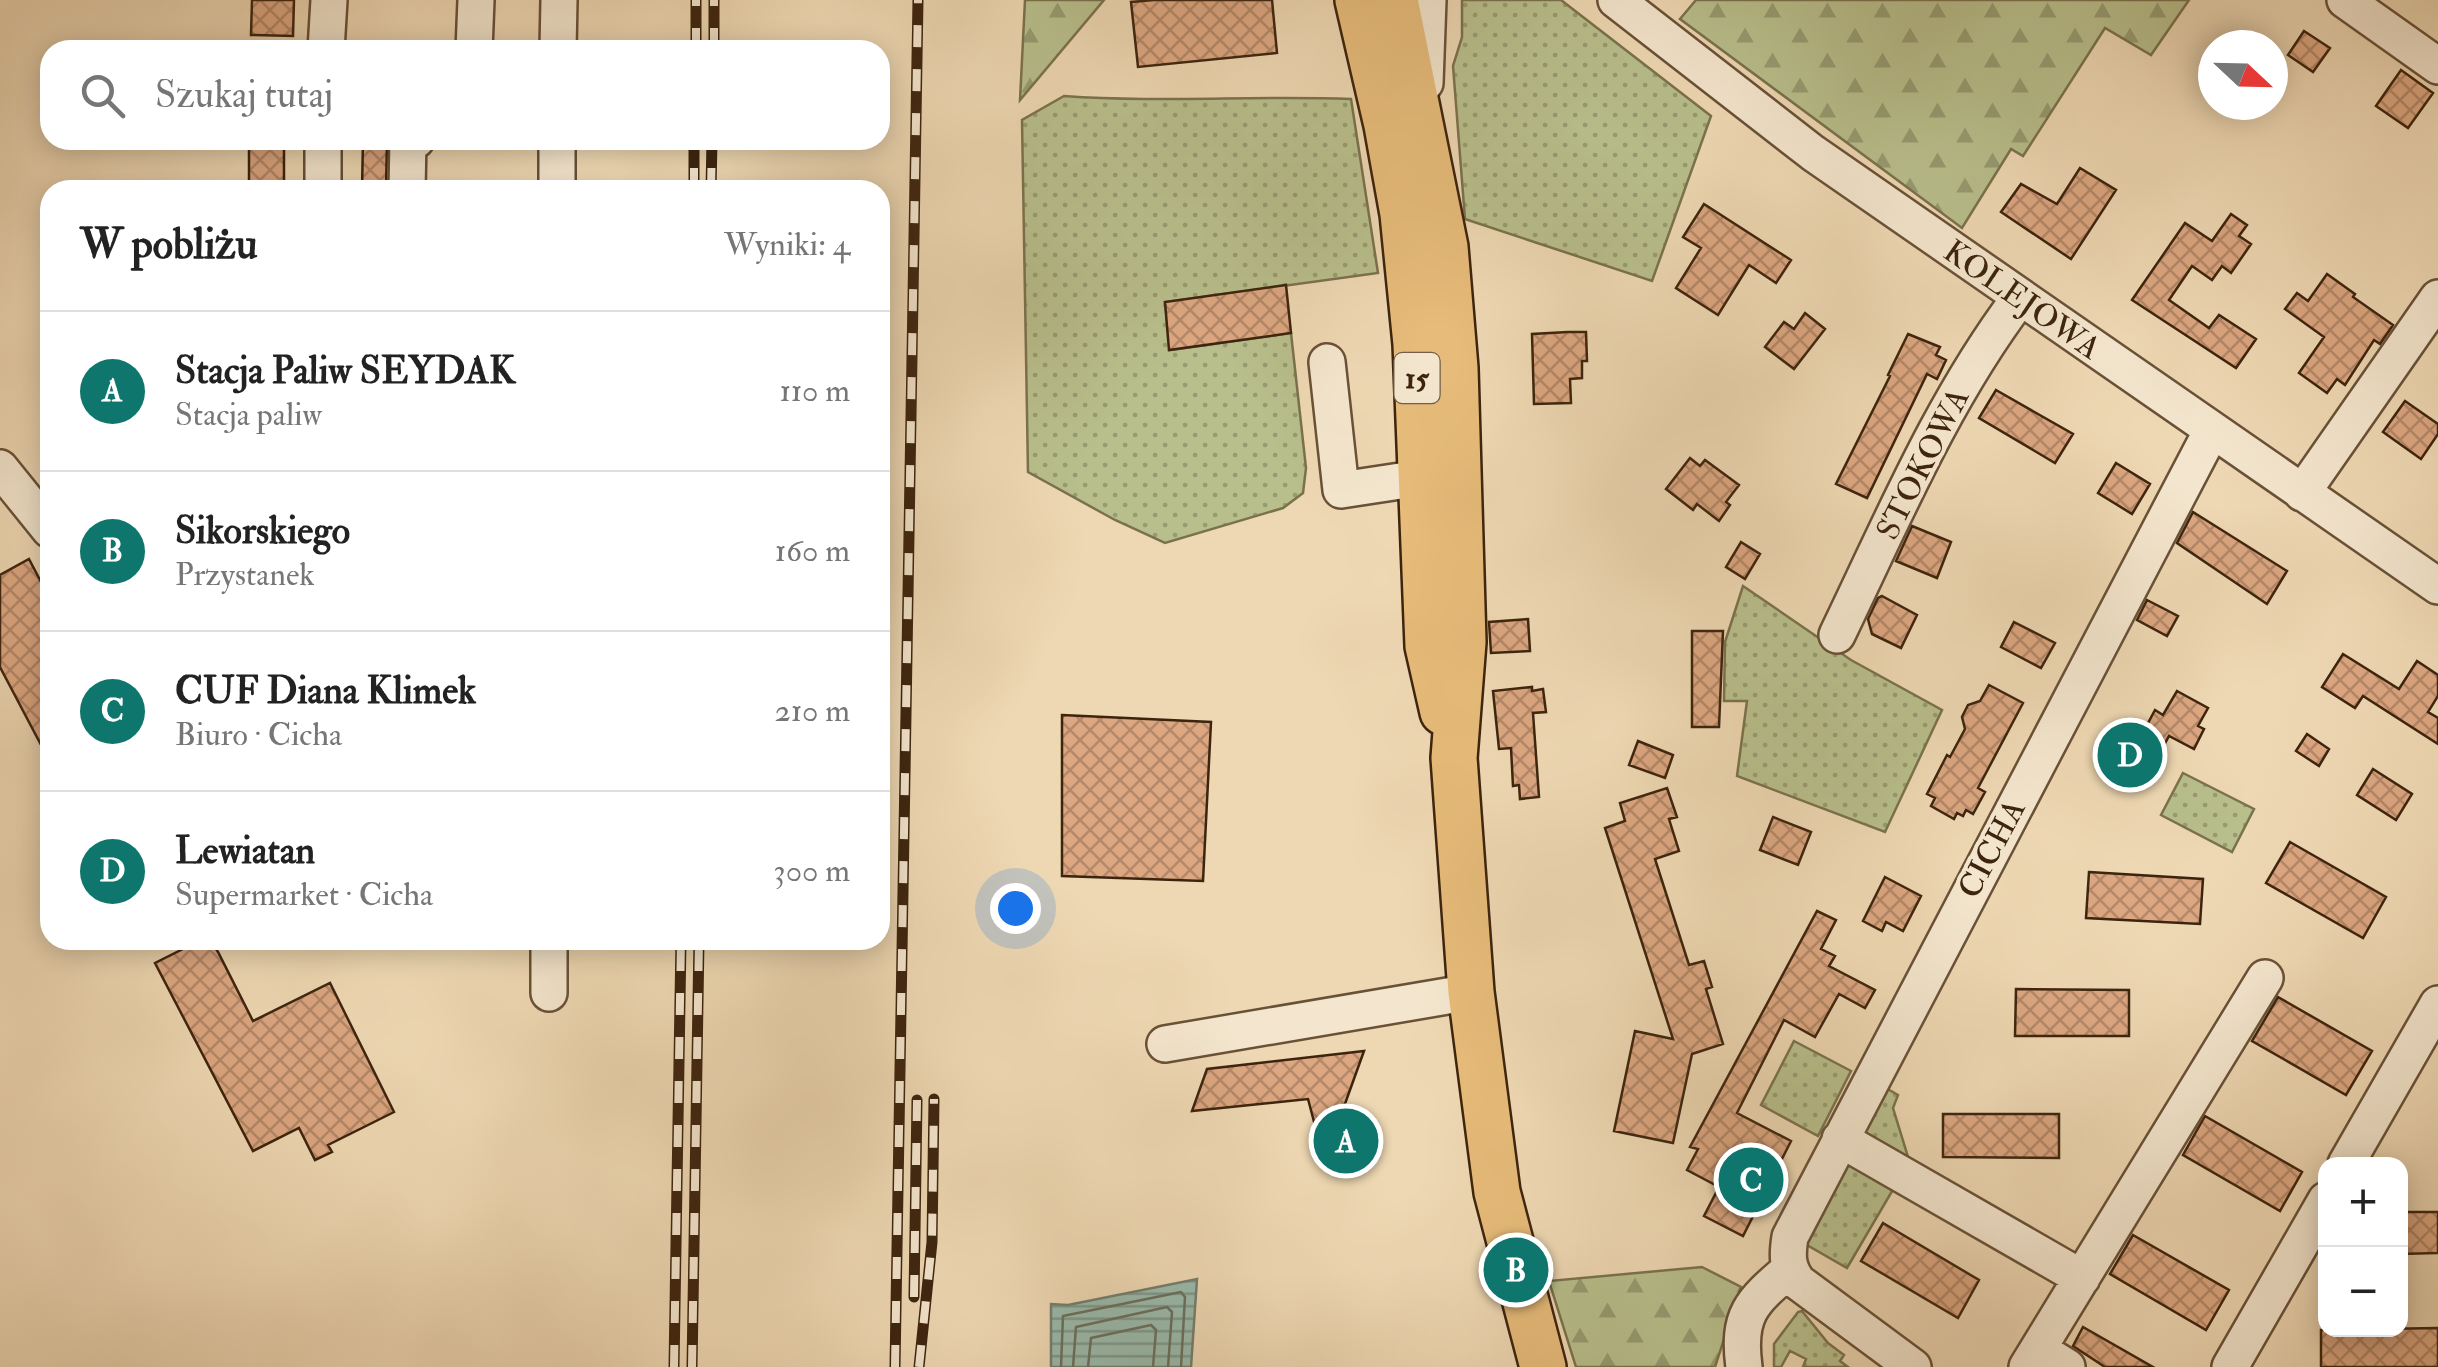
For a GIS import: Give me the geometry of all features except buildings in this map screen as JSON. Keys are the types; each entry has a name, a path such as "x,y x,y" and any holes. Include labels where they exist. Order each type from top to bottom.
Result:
{"main road":[{"name":"15","path":"1358,0 1403,214 1416,344 1428,646 1454,758"},
{"name":"15","path":"1396,0 1445,247 1455,368 1463,642 1454,758 1470,992 1498,1192 1543,1367"}],"street":[{"path":"327,40 329,0"},
{"path":"474,40 476,0"},
{"path":"558,0 558,40"},
{"path":"1425,138 1428,0"},
{"name":"KOLEJOWA","path":"1616,0 1813,154 2438,586"},
{"path":"2345,0 2438,66"},
{"path":"323,150 323,180"},
{"path":"407,180 408,150"},
{"path":"557,150 557,180"},
{"name":"STOKOWA","path":"1837,635 1937,429 1994,332 2019,298"},
{"path":"2302,493 2438,298"},
{"path":"1327,362 1341,490 1420,478"},
{"name":"CICHA","path":"1789,1270 1790,1238 2211,432"},
{"path":"0,468 40,518"},
{"path":"549,950 549,993"},
{"path":"2044,1361 2082,1278 2265,978"},
{"path":"1165,1044 1470,992"},
{"path":"2350,1157 2438,1004"},
{"path":"1840,1139 2082,1278"},
{"path":"2230,1367 2318,1214"},
{"path":"1744,1367 1741,1336 1753,1301 1789,1270 1810,1292 1913,1367"}],"green space":[{"path":"1025,0 1104,0 1020,100"},
{"path":"1462,0 1561,0 1711,116 1652,281 1465,219 1453,66 1462,37"},
{"path":"1696,0 2189,0 2151,55 2105,28 2023,156 2011,149 1962,228 1680,19"},
{"path":"1064,96 1351,99 1378,273 1165,302 1170,350 1291,333 1306,468 1303,493 1283,508 1165,543 1028,472 1022,120"},
{"path":"1743,586 1851,660 1942,710 1885,832 1737,776 1747,701 1724,701 1725,642"},
{"path":"2183,773 2254,809 2232,852 2161,815"},
{"path":"1794,1041 1851,1071 1818,1136 1761,1105"},
{"path":"1879,1084 1898,1095 1893,1108 1912,1170 1862,1132"},
{"path":"1856,1162 1898,1181 1847,1268 1800,1241 1835,1167"},
{"path":"1702,1267 1741,1287 1715,1367 1576,1367 1549,1281"},
{"path":"1802,1311 1828,1343 1844,1355 1840,1361 1848,1367 1803,1367 1806,1359 1790,1351 1781,1367 1774,1367 1774,1344"}],"water":[{"path":"1197,1279 1191,1367 1051,1367 1051,1304 1068,1305"}],"railway":[{"path":"696,0 696,40"},
{"path":"714,0 714,40"},
{"path":"895,1367 918,0"},
{"path":"694,150 694,180"},
{"path":"711,180 712,150"},
{"path":"674,1367 681,950"},
{"path":"692,1367 699,950"},
{"path":"919,1367 932,1242 934,1099"},
{"path":"914,1297 917,1100"}],"place":[{"name":"Lewiatan","path":"2130,755"},
{"name":"Stacja Paliw SEYDAK","path":"1346,1141"},
{"name":"CUF Diana Klimek","path":"1751,1180"},
{"name":"Sikorskiego","path":"1516,1270"}]}
